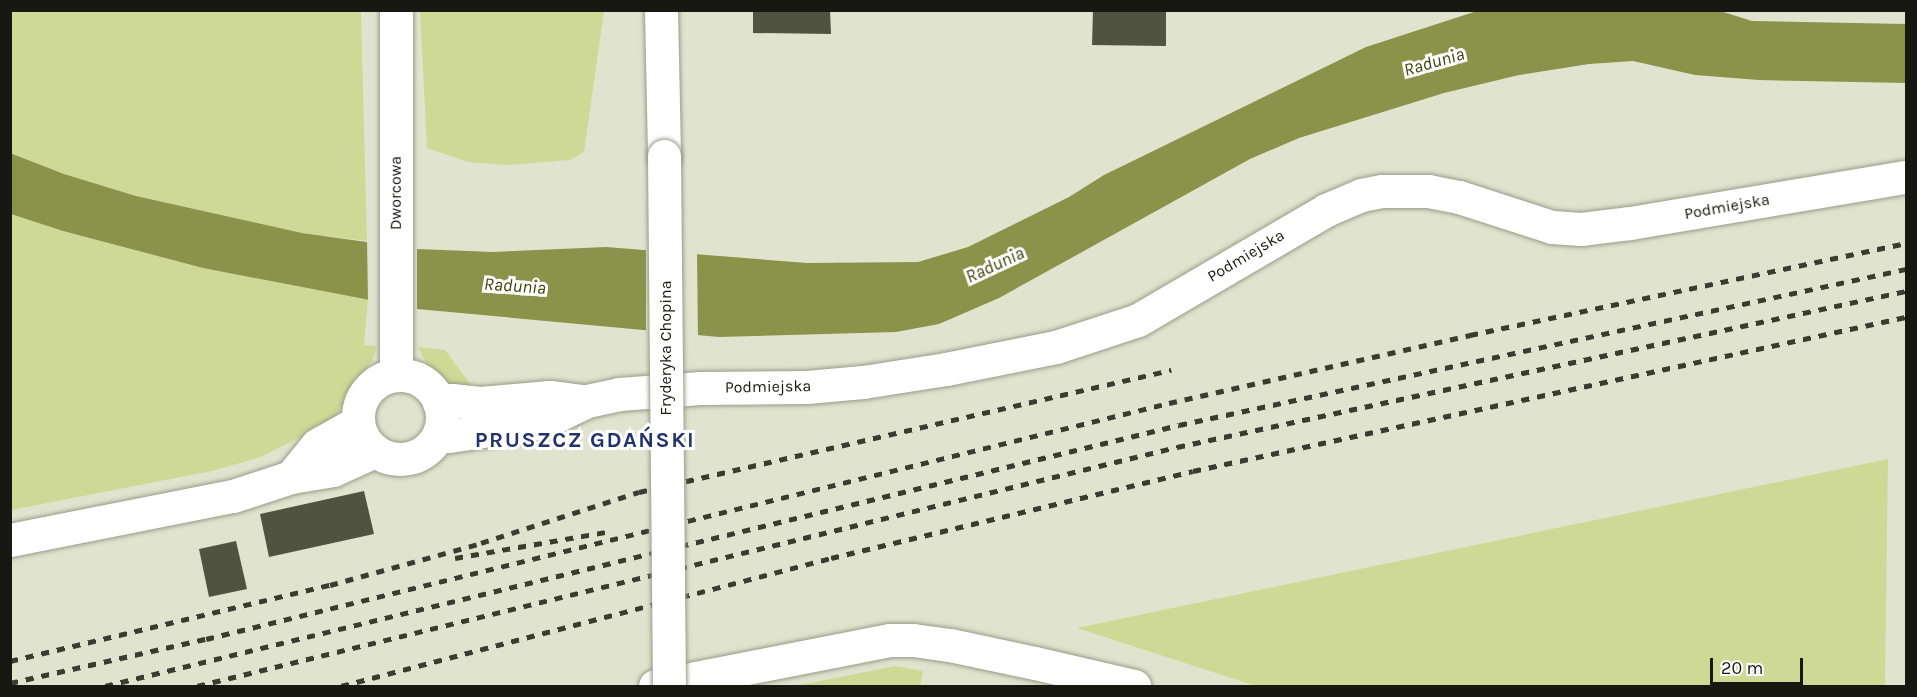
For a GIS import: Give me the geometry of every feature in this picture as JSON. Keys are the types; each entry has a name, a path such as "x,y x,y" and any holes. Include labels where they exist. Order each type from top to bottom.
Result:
{"street":[{"name":"Dworcowa","path":"396,10 396,375"},
{"name":"Fryderyka Chopina","path":"661,10 669,687"},
{"name":"Podmiejska","path":"439,418 449,436 544,422 587,401 644,391 807,387 863,382 908,376 1056,348 1138,320 1326,210 1360,195 1382,191 1428,191 1459,197 1552,227 1581,229 1630,223 1906,177"},
{"path":"396,375 422,382 432,391 439,418 431,446 419,455 404,459 388,458 375,451 363,438 358,422 359,409 368,391 383,379 396,375"},
{"path":"291,477 317,445 358,422"},
{"path":"10,540 233,496 291,477 333,470 375,451"},
{"path":"655,687 890,640 950,645 1134,687"}],"shaded area":[{"path":"10,11 361,11 367,241 302,233 136,196 64,174 11,153"},
{"path":"420,11 604,11 584,152 570,160 507,165 468,162 427,148"},
{"path":"11,214 63,231 203,268 368,299 364,345 377,346 372,361 352,387 336,416 322,430 319,423 301,437 261,457 212,471 11,510"},
{"path":"418,347 445,350 471,385 473,394 446,384 429,369"},
{"path":"1888,459 1885,686 1256,686 1077,628"},
{"path":"895,666 923,671 920,686 795,686"}],"water":[{"name":"Radunia","path":"1717,10 1752,21 1906,24 1906,83 1759,80 1695,75 1633,61 1589,64 1519,75 1444,93 1299,138 1250,159 999,298 939,324 896,332 719,337 417,309 203,268 63,231 11,214 10,153 64,174 136,196 302,233 417,249 493,252 606,247 807,263 918,262 968,247 1069,197 1104,175 1366,47 1477,11"}],"pier":[{"path":"367,238 417,246 417,312 368,302"},
{"path":"646,248 697,252 698,338 646,333"}],"building":[{"path":"753,10 830,10 831,34 753,33"},
{"path":"1093,10 1166,10 1166,46 1092,45"},
{"path":"364,491 374,534 269,557 260,514"},
{"path":"236,541 247,589 209,597 199,549"}],"railway":[{"path":"10,683 206,639 1169,403 1470,335 1906,243"},
{"path":"105,686 1179,425 1906,269"},
{"path":"197,686 1177,447 1906,291"},
{"path":"341,686 831,558 1193,471 1906,317"},
{"path":"330,585 481,543 639,492 1171,370"},
{"path":"455,558 611,531"},
{"path":"10,661 337,583"}],"district":[{"name":"PRUSZCZ GDAŃSKI","path":"585,441"}]}
